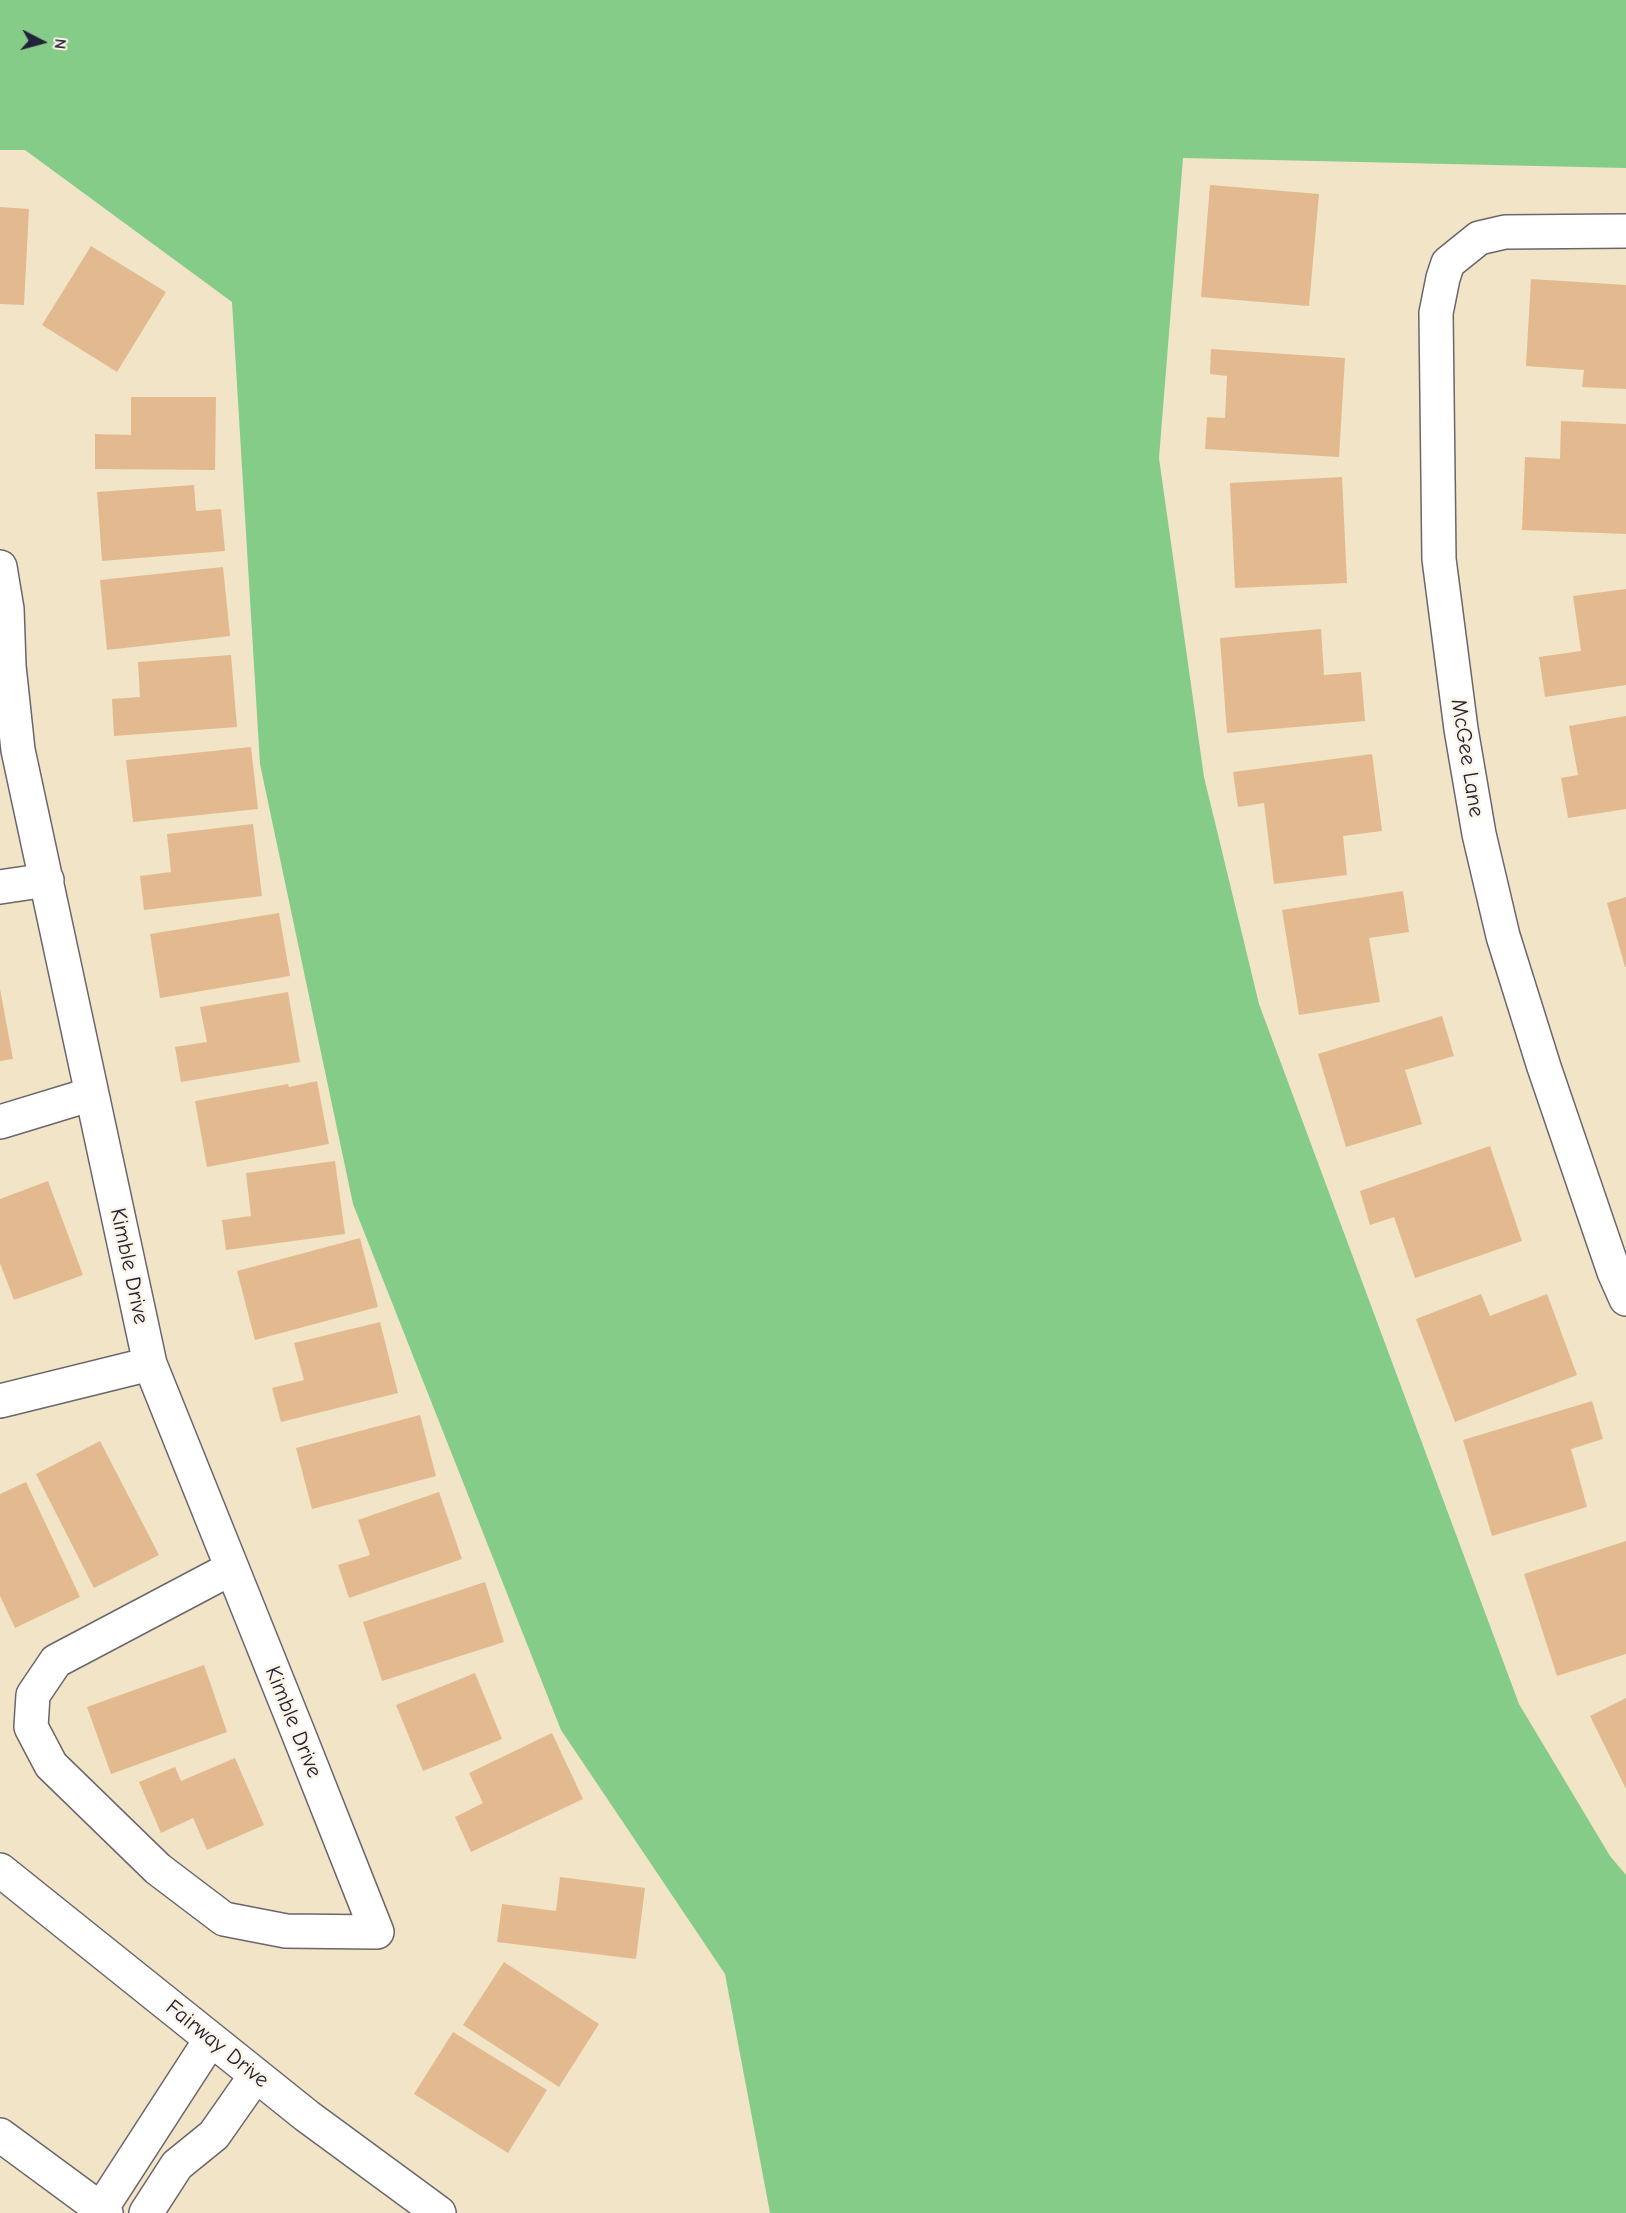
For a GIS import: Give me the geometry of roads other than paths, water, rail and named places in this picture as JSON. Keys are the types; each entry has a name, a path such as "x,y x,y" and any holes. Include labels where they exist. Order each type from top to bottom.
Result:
{"street":[{"name":"McGee Lane","path":"1626,231 1505,232 1479,238 1448,263 1436,313 1439,559 1461,729 1479,834 1503,936 1548,1078 1614,1272 1626,1299"},
{"name":"Kimble Drive","path":"0,567 7,609 4,634 18,750 150,1364 232,1568 377,1932 286,1931 224,1919 158,1869 51,1765 32,1727 33,1695 56,1661 232,1568"},
{"path":"0,887 47,880"},
{"path":"0,1122 92,1094"},
{"path":"0,1401 150,1364"},
{"name":"Fairway Drive","path":"0,1870 307,2116 439,2213"},
{"path":"0,2135 103,2211 211,2039"},
{"path":"146,2213 177,2165 214,2135 256,2075"}]}
